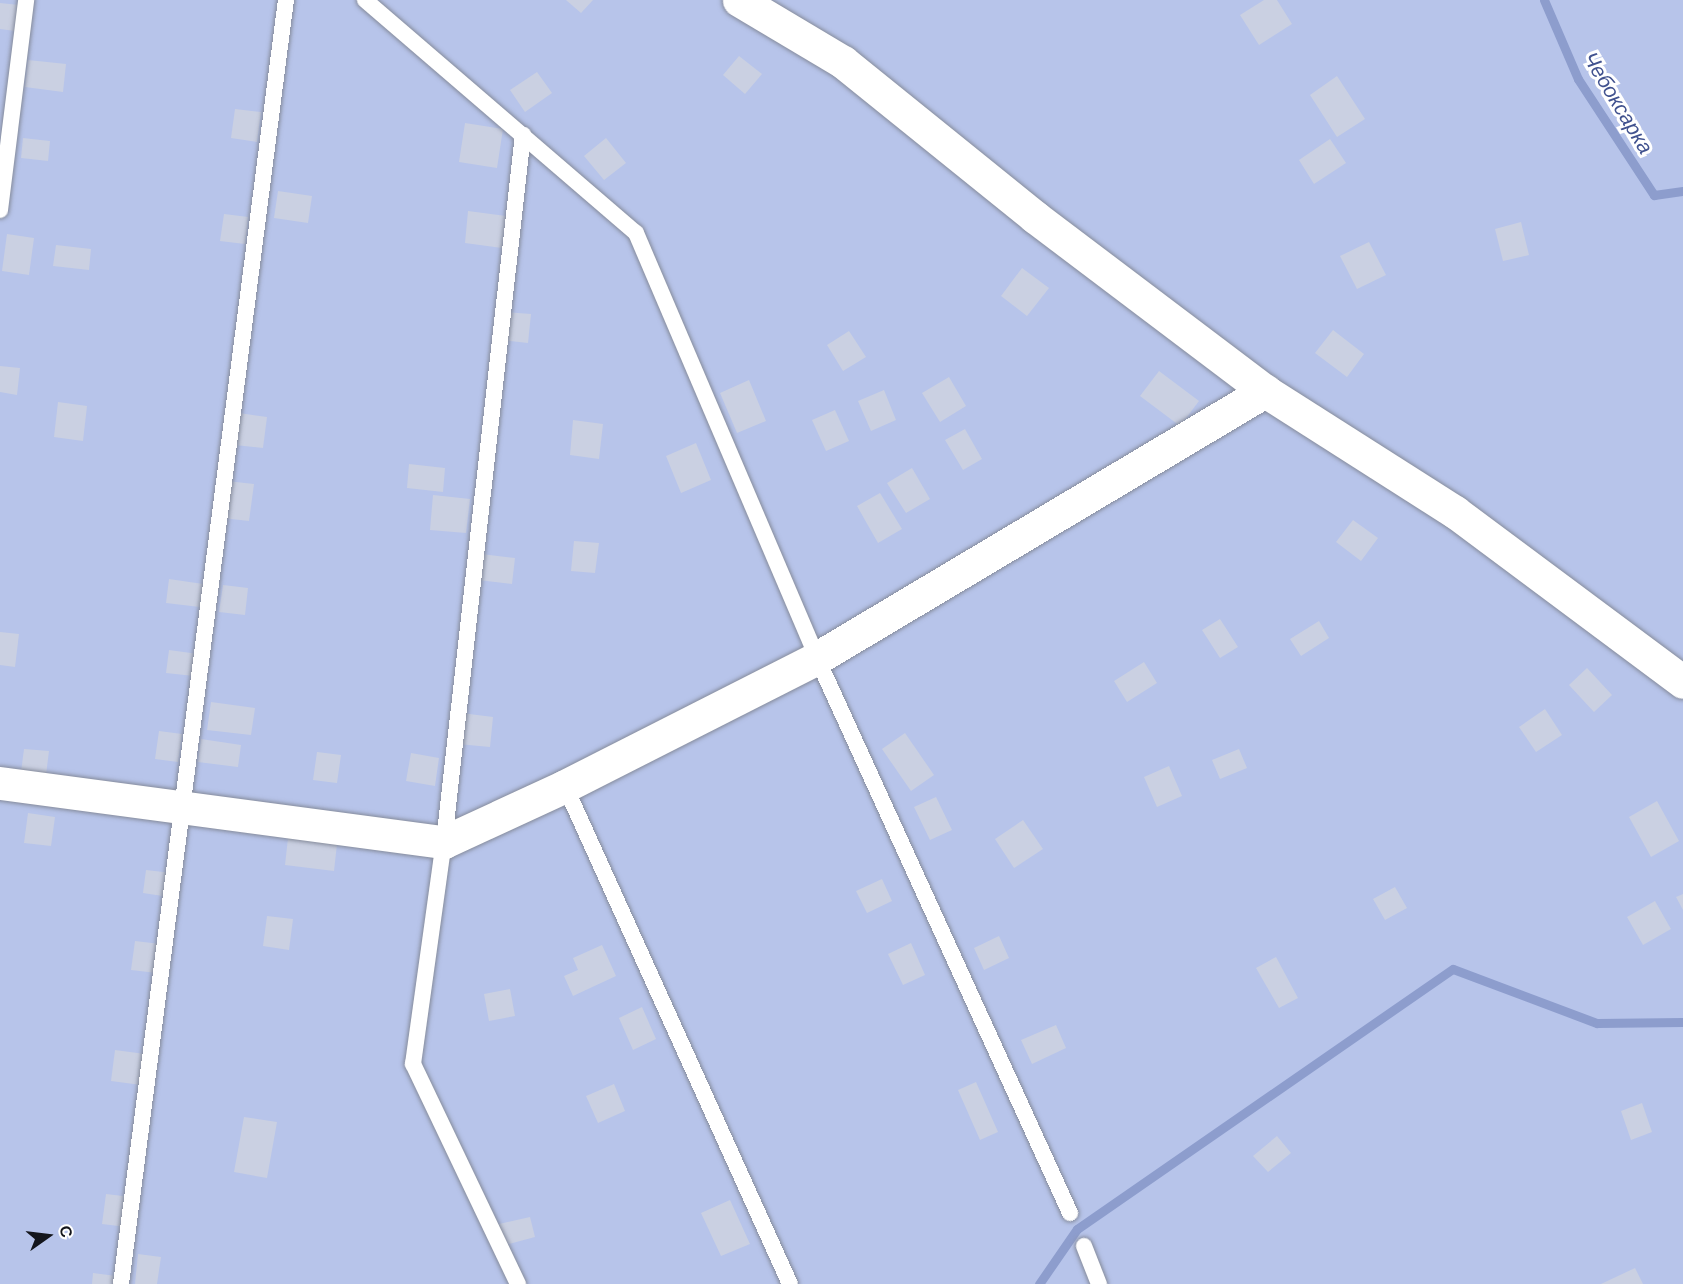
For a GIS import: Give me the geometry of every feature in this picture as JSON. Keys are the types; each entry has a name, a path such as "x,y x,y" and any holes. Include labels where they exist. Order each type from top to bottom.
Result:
{"street":[{"path":"745,2 843,62 1035,217 1265,391 1455,512 1683,682"},
{"path":"0,783 444,842 565,786 817,658 1265,391"}],"lane":[{"path":"0,210 26,0"},
{"path":"121,1284 286,0"},
{"path":"365,0 524,134 636,233 817,658 1070,1213"},
{"path":"518,1284 413,1064 444,842 524,134"},
{"path":"565,786 790,1284"},
{"path":"1084,1246 1098,1284"}],"shaded area":[{"path":"0,0 1683,0 1683,1284 0,1284"}],"building":[{"path":"566,0 593,0 581,13"},
{"path":"1264,0 1277,0 1292,24 1259,45 1240,15"},
{"path":"0,3 19,5 15,31 0,29"},
{"path":"739,56 762,74 745,94 723,75"},
{"path":"28,60 66,64 63,92 25,87"},
{"path":"537,72 552,93 525,112 510,90"},
{"path":"1337,76 1365,119 1337,137 1310,95"},
{"path":"235,109 261,112 257,142 231,138"},
{"path":"465,123 503,129 497,168 459,162"},
{"path":"23,138 50,141 48,161 21,158"},
{"path":"606,138 626,163 604,180 584,156"},
{"path":"1330,139 1346,163 1314,184 1299,160"},
{"path":"278,191 312,196 308,223 274,218"},
{"path":"468,211 506,216 502,248 465,243"},
{"path":"224,214 248,217 245,244 220,241"},
{"path":"1521,222 1529,255 1503,261 1495,229"},
{"path":"7,234 34,238 29,275 2,271"},
{"path":"1369,242 1386,275 1357,289 1340,256"},
{"path":"56,245 91,249 89,270 53,266"},
{"path":"1022,268 1049,288 1027,316 1001,296"},
{"path":"505,312 531,314 528,343 502,340"},
{"path":"1333,330 1364,354 1347,377 1315,353"},
{"path":"849,331 866,357 843,371 827,345"},
{"path":"0,366 20,368 17,395 0,392"},
{"path":"1159,371 1199,401 1180,426 1140,396"},
{"path":"949,377 966,406 940,422 922,393"},
{"path":"749,380 766,421 737,433 720,393"},
{"path":"884,390 896,420 871,431 858,401"},
{"path":"58,402 87,406 83,441 54,437"},
{"path":"835,410 849,441 826,451 812,420"},
{"path":"239,413 267,417 263,448 235,445"},
{"path":"573,420 603,424 599,459 570,455"},
{"path":"965,429 982,459 963,470 945,440"},
{"path":"696,443 711,480 681,493 666,456"},
{"path":"409,464 445,468 443,492 407,488"},
{"path":"912,468 930,499 906,513 887,483"},
{"path":"227,481 254,484 249,521 222,518"},
{"path":"880,493 902,529 878,543 857,506"},
{"path":"433,495 470,499 466,533 430,530"},
{"path":"1353,520 1378,538 1361,561 1336,542"},
{"path":"574,541 599,543 595,573 571,571"},
{"path":"481,554 515,558 512,584 478,580"},
{"path":"169,579 203,584 200,607 166,603"},
{"path":"223,585 248,588 245,615 219,612"},
{"path":"1220,619 1238,647 1220,658 1202,630"},
{"path":"1319,621 1329,638 1301,656 1290,639"},
{"path":"0,632 19,634 15,667 0,665"},
{"path":"169,650 198,654 194,676 166,673"},
{"path":"1144,662 1157,683 1127,702 1114,681"},
{"path":"1587,668 1612,695 1594,712 1569,685"},
{"path":"211,702 255,708 251,735 207,730"},
{"path":"1545,709 1562,735 1536,752 1519,727"},
{"path":"461,713 493,717 490,747 458,744"},
{"path":"159,731 182,734 178,762 155,759"},
{"path":"905,733 934,775 911,791 882,749"},
{"path":"201,739 241,745 238,767 198,762"},
{"path":"24,749 49,751 46,775 21,772"},
{"path":"1239,749 1247,768 1220,779 1212,760"},
{"path":"317,752 341,755 337,783 313,780"},
{"path":"411,753 439,758 435,786 406,781"},
{"path":"1169,766 1182,796 1157,807 1144,777"},
{"path":"936,797 952,830 930,840 914,807"},
{"path":"1657,801 1679,841 1651,857 1629,817"},
{"path":"28,813 55,817 51,846 24,843"},
{"path":"1023,820 1043,849 1014,868 995,839"},
{"path":"288,838 337,844 334,871 285,865"},
{"path":"146,870 172,873 169,897 143,893"},
{"path":"882,879 892,901 867,913 856,891"},
{"path":"1395,887 1407,908 1385,920 1373,899"},
{"path":"1683,894 1683,910 1676,897"},
{"path":"1655,901 1671,929 1643,945 1627,917"},
{"path":"267,916 293,919 289,950 263,946"},
{"path":"999,936 1009,958 984,970 974,948"},
{"path":"135,941 160,944 157,973 131,970"},
{"path":"911,943 925,975 903,985 888,954"},
{"path":"602,945 616,976 573,996 564,976 578,970 573,958"},
{"path":"1276,957 1298,998 1279,1008 1256,968"},
{"path":"510,989 515,1016 489,1021 484,994"},
{"path":"642,1007 656,1039 633,1050 619,1018"},
{"path":"1056,1025 1066,1048 1032,1064 1021,1040"},
{"path":"115,1050 145,1054 141,1085 111,1081"},
{"path":"976,1082 998,1132 980,1140 958,1090"},
{"path":"614,1084 625,1111 598,1123 586,1096"},
{"path":"1642,1103 1652,1132 1631,1140 1621,1111"},
{"path":"244,1117 277,1122 267,1178 234,1172"},
{"path":"1277,1136 1291,1153 1268,1172 1253,1156"},
{"path":"106,1194 131,1197 127,1227 102,1224"},
{"path":"730,1200 750,1244 721,1256 701,1213"},
{"path":"530,1217 535,1237 505,1245 499,1224"},
{"path":"138,1254 161,1257 157,1284 135,1284"},
{"path":"1635,1268 1643,1284 1601,1284"},
{"path":"93,1273 116,1276 115,1284 92,1284"}],"waterway":[{"name":"Чебоксарка","path":"1544,0 1578,79 1654,195 1683,191"},
{"path":"1039,1284 1077,1229 1453,969 1597,1023 1683,1022"}]}
